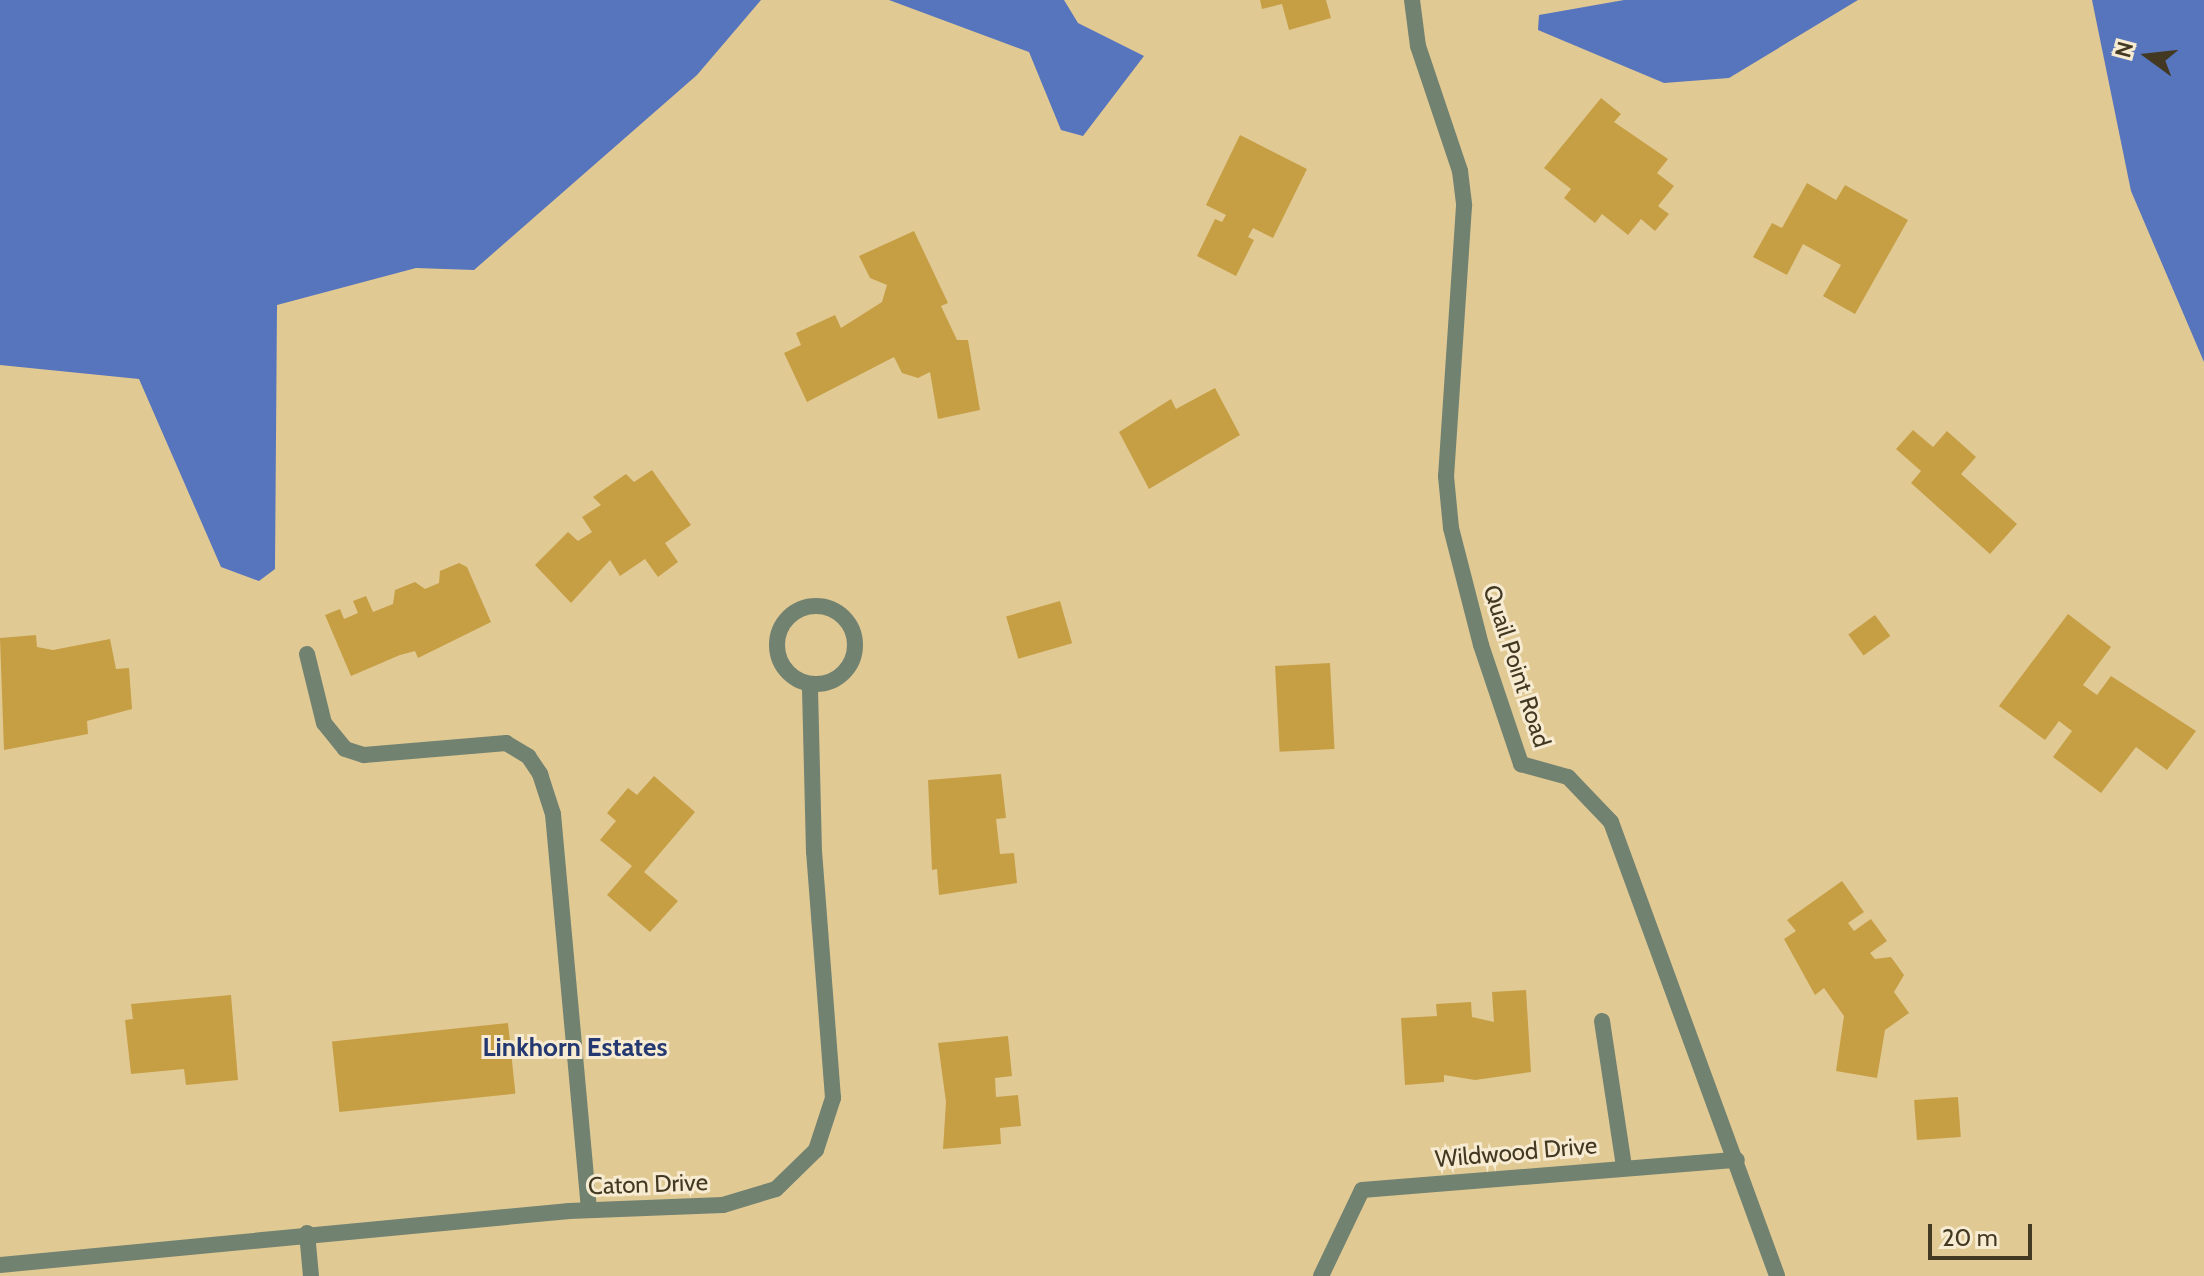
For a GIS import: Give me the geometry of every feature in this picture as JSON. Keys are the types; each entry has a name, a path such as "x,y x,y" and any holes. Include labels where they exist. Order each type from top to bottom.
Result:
{"street":[{"name":"Quail Point Road","path":"1412,0 1418,46 1460,171 1464,206 1446,476 1451,528 1481,645 1521,764 1568,777 1611,822 1777,1276"},
{"path":"807,603 843,616 856,637 851,661 834,680 810,689 789,678 778,656 780,632 807,603"},
{"path":"307,654 324,723 345,749 364,755 506,743 528,756 540,774 553,814 589,1209"},
{"name":"Caton Drive","path":"0,1265 307,1233 589,1209 747,1201 800,1169 827,1128 832,1046 814,852 810,689"},
{"name":"Wildwood Drive","path":"1321,1276 1362,1190 1624,1167 1602,1021"},
{"path":"1624,1167 1737,1160"},
{"path":"307,1233 311,1276"}],"water":[{"path":"0,0 761,0 697,75 474,270 416,268 277,305 275,569 259,581 221,567 139,379 0,365"},
{"path":"889,0 1064,0 1078,23 1144,56 1083,136 1061,130 1029,52"},
{"path":"1624,0 1858,0 1729,78 1664,83 1538,30 1539,15"},
{"path":"2092,0 2204,0 2204,362 2131,191"}],"building":[{"path":"1260,0 1326,0 1331,18 1289,30 1282,4 1262,9"},
{"path":"1601,98 1621,114 1614,122 1668,159 1657,173 1674,186 1658,206 1669,214 1655,231 1641,219 1628,235 1602,214 1595,223 1564,198 1571,189 1544,168"},
{"path":"1240,135 1307,169 1273,238 1253,228 1248,237 1254,240 1236,276 1197,256 1215,219 1222,222 1226,215 1206,205"},
{"path":"1807,183 1836,200 1845,185 1908,220 1855,314 1823,296 1841,265 1803,244 1787,275 1753,257 1772,223 1782,228"},
{"path":"914,231 948,303 941,306 957,340 968,340 980,410 938,419 930,372 918,378 902,373 894,357 807,402 784,353 801,345 796,333 835,315 841,328 882,302 887,285 870,278 859,256"},
{"path":"1215,388 1240,435 1149,489 1119,432 1171,399 1176,409"},
{"path":"1913,430 1933,447 1947,431 1976,457 1961,474 2017,524 1990,554 1911,483 1921,471 1896,449"},
{"path":"652,470 691,525 665,543 678,562 658,577 645,559 620,576 610,560 571,603 535,565 568,532 578,541 592,532 582,517 601,505 593,497 626,474 634,482"},
{"path":"459,563 467,567 491,622 418,658 415,651 400,655 351,676 325,615 340,609 344,619 358,613 353,601 366,596 373,612 393,604 395,590 415,582 425,589 439,583 440,571"},
{"path":"1060,601 1072,643 1018,659 1006,616"},
{"path":"2068,614 2111,647 2083,685 2097,695 2111,676 2196,731 2167,770 2136,747 2101,793 2053,757 2072,731 2059,721 2045,740 1999,706"},
{"path":"1875,615 1890,636 1864,655 1848,634"},
{"path":"36,635 37,647 53,650 110,639 116,669 129,668 132,709 87,721 88,734 4,750 0,638"},
{"path":"1330,663 1335,749 1280,752 1275,666"},
{"path":"1001,774 1006,818 996,819 1000,854 1014,853 1017,883 939,895 937,869 932,870 928,780"},
{"path":"654,776 695,812 644,872 678,901 650,932 607,895 632,866 600,840 616,821 607,813 628,788 637,795"},
{"path":"1842,881 1864,912 1848,923 1854,931 1871,919 1887,941 1870,953 1875,959 1891,957 1904,975 1894,992 1909,1013 1885,1030 1877,1078 1836,1071 1844,1016 1824,988 1815,995 1784,939 1796,931 1787,920"},
{"path":"1526,990 1531,1072 1475,1080 1444,1075 1444,1082 1405,1085 1401,1018 1437,1016 1436,1004 1471,1002 1472,1017 1494,1022 1492,992"},
{"path":"231,995 238,1080 186,1085 184,1069 131,1074 125,1020 133,1019 131,1004"},
{"path":"508,1023 515,1094 339,1112 332,1042"},
{"path":"1008,1036 1012,1076 995,1078 996,1097 1018,1095 1021,1126 1000,1128 1001,1144 943,1149 946,1102 938,1043"},
{"path":"1958,1097 1961,1137 1917,1140 1914,1100"}],"district":[{"name":"Linkhorn Estates","path":"575,1048"}]}
